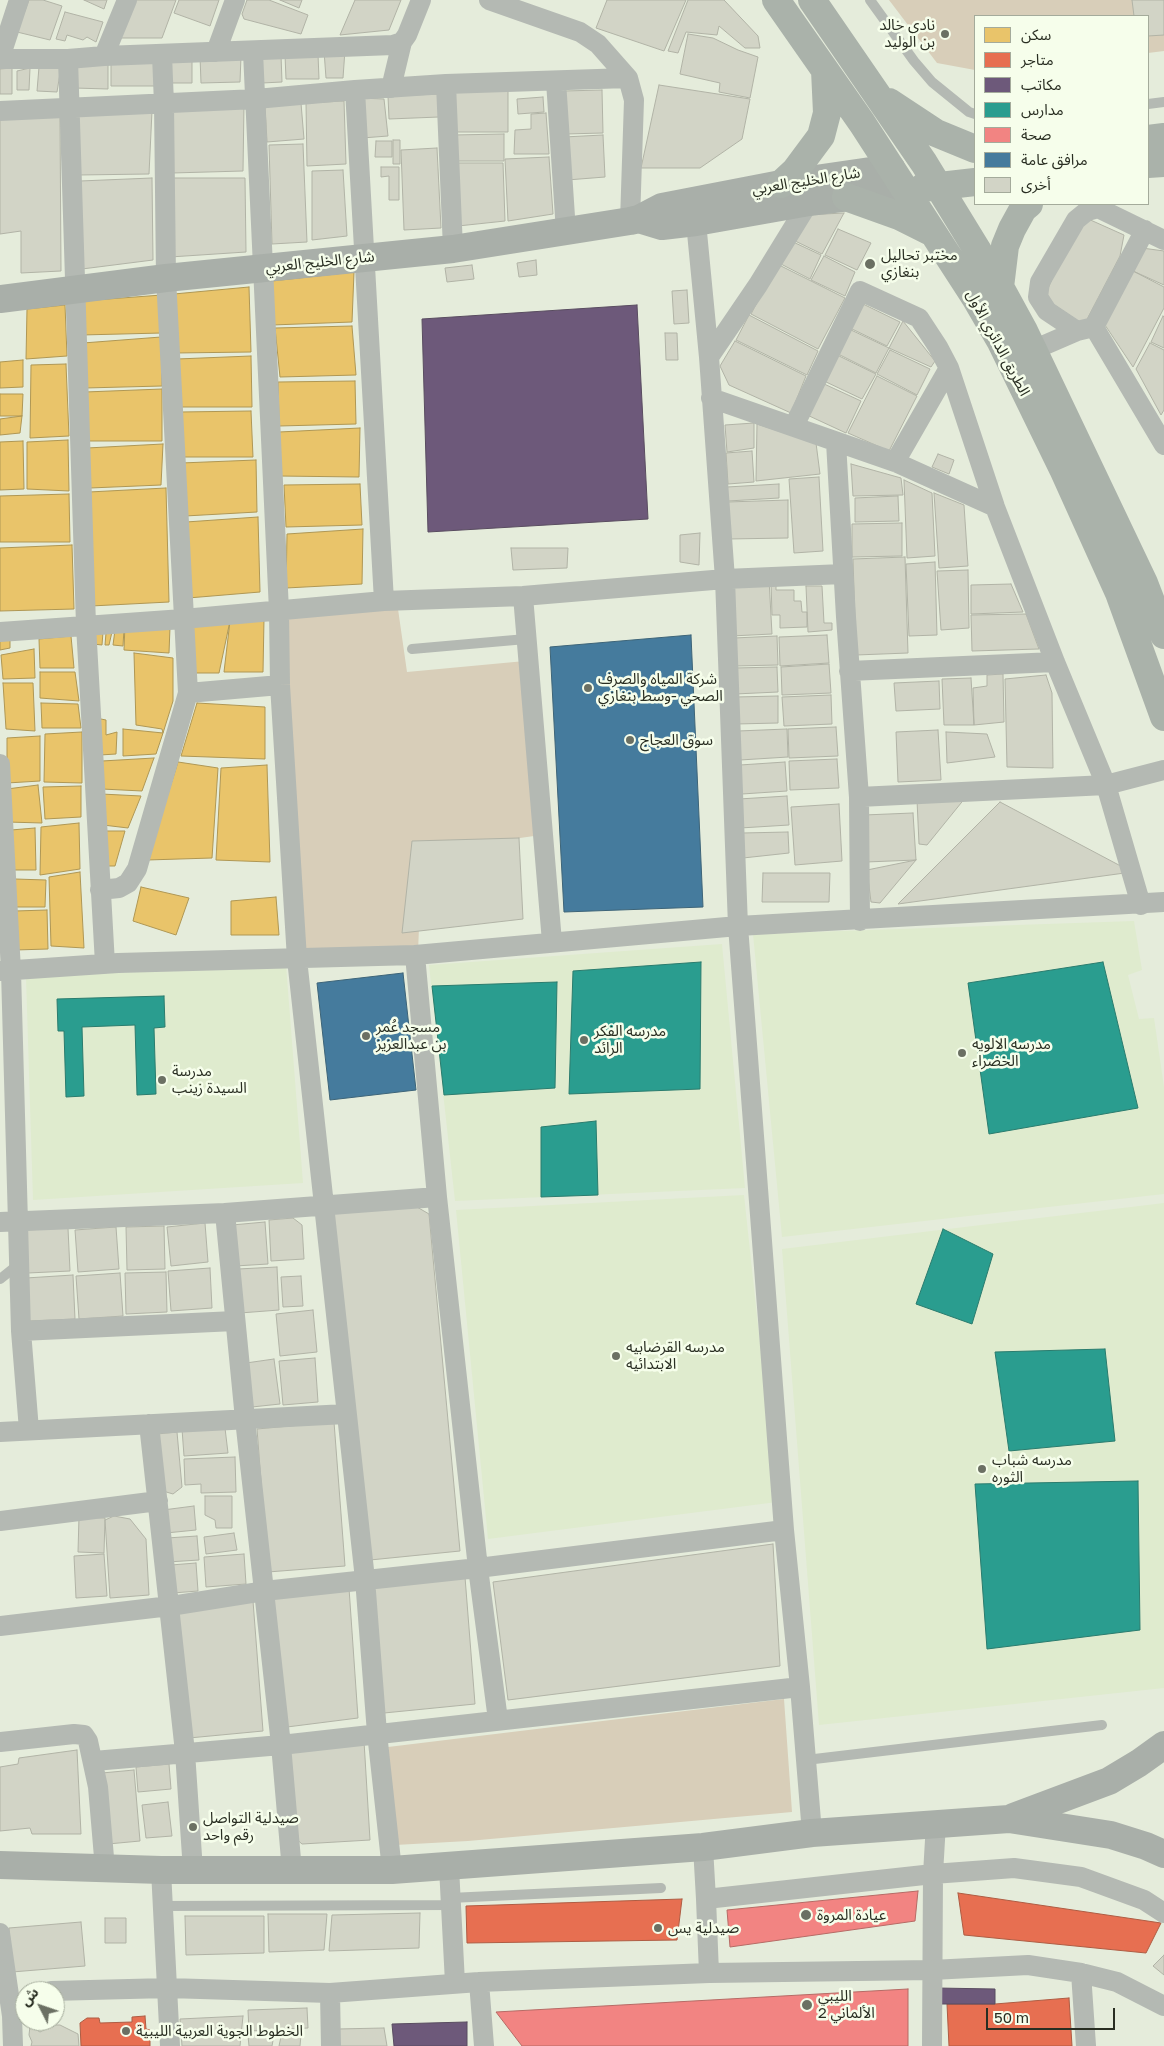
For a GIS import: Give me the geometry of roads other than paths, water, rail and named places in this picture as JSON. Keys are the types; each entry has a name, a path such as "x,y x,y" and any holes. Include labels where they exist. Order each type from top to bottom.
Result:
{"main road":[{"name":"الطريق الدائري الأول","path":"776,0 899,179 931,232 976,299 1001,342 1119,593 1164,717"},
{"name":"الطريق الدائري الأول","path":"812,0 878,94 939,186 1000,286 1033,350 1144,583 1164,635"},
{"path":"781,184 795,171 821,136 827,113 825,70"},
{"path":"878,94 936,132 974,149"},
{"path":"1149,139 1164,137"},
{"name":"شارع الخليج العربي","path":"899,179 924,164 974,155"},
{"path":"1149,164 1164,163"},
{"name":"شارع الخليج العربي","path":"899,179 939,186 974,182"},
{"path":"846,197 899,216 931,232"},
{"path":"1000,286 1005,246 1023,210 1028,205"}],"street":[{"path":"19,0 0,59 68,59 104,56 253,52 393,45 402,42"},
{"path":"104,56 127,0"},
{"path":"216,52 235,0"},
{"path":"391,88 402,42 421,0"},
{"path":"489,0 580,32 598,44 628,78 634,100 635,220"},
{"path":"253,52 279,611 280,685 297,958 365,1579 377,1733 392,1870"},
{"path":"100,890 119,888 128,883 137,869 188,693 166,278 162,55"},
{"path":"68,59 86,625 104,964"},
{"path":"0,111 70,106 164,104 256,99 446,84 628,78"},
{"path":"556,80 566,232"},
{"path":"446,84 453,249"},
{"path":"355,90 384,601"},
{"name":"شارع الخليج العربي","path":"0,299 76,291 166,278 453,249 635,220 662,207 781,184 899,179"},
{"name":"شارع الخليج العربي","path":"635,220 662,226 696,222 846,197 899,179"},
{"path":"709,356 758,285 809,202"},
{"path":"1163,441 1085,329 1047,311 1038,298 1040,282 1076,220 1086,211 1098,208 1164,240"},
{"path":"696,222 709,356 725,579 738,926 784,1530 812,1833"},
{"path":"1033,350 1085,329 1145,230"},
{"path":"794,426 860,291 919,318 949,368 996,507 1055,662 1106,786 1141,905"},
{"path":"895,462 949,368"},
{"path":"711,398 895,462 996,507"},
{"path":"836,442 849,671 859,797 860,920"},
{"path":"0,632 183,620 384,601 523,596 725,579 843,574"},
{"path":"523,596 552,942"},
{"path":"849,671 1055,662"},
{"path":"188,693 280,685"},
{"path":"0,764 6,971 9,1222 19,1264 21,1331 28,1430"},
{"path":"859,797 1106,786 1164,770"},
{"path":"6,971 104,964 415,955 738,926 1141,905 1164,902"},
{"path":"415,955 437,1197 478,1568 498,1720"},
{"path":"9,1222 225,1213 437,1197"},
{"path":"225,1213 245,1418 281,1745 292,1871"},
{"path":"21,1331 235,1321"},
{"path":"0,1432 346,1414"},
{"path":"149,1424 185,1752 193,1871"},
{"path":"0,1521 158,1501"},
{"path":"0,1626 170,1606 264,1591 478,1568 784,1530"},
{"path":"94,1761 281,1745 800,1687"},
{"path":"0,1742 74,1734 84,1735 88,1741 94,1761 105,1869"},
{"path":"1010,1819 1109,1781 1164,1745"},
{"path":"0,1865 193,1871 392,1870 703,1847 812,1833 1010,1819 1111,1835 1164,1854"},
{"path":"932,2046 933,1874 936,1823"},
{"path":"703,1847 709,1973"},
{"path":"449,1866 455,1983"},
{"path":"706,1899 933,1874 1014,1868 1082,1877 1144,1900 1164,1913"},
{"path":"161,1870 170,2046"},
{"path":"0,1934 15,1985"},
{"path":"65,1991 168,1988 330,1993 479,1982 709,1973 932,1970 1028,1965 1082,1973 1116,1982 1164,2006"},
{"path":"1082,1973 1086,2046"},
{"path":"479,1982 484,2046"},
{"path":"330,1993 331,2046"},
{"path":"13,2046 6,2016 15,1996"}],"lane":[{"path":"870,0 914,61 932,82 969,112 974,114"},
{"path":"1149,104 1164,102"},
{"path":"412,649 526,639"},
{"path":"0,1279 19,1264"},
{"path":"806,1760 1102,1725"},
{"path":"162,1906 451,1902 661,1888"}],"place":[{"name":"نادي خالد بن الوليد","path":"945,34"},
{"name":"مختبر تحاليل بنغازي","path":"870,264"},
{"name":"شركة المياه والصرف الصحي -وسط بنغازي","path":"588,688"},
{"name":"سوق العجاج","path":"630,740"},
{"name":"مسجد عُمر بن عبدالعزيز","path":"366,1036"},
{"name":"مدرسه الفكر الرائد","path":"584,1040"},
{"name":"مدرسه الالويه الخضراء","path":"962,1053"},
{"name":"مدرسة السيدة زينب","path":"162,1080"},
{"name":"مدرسه القرضابيه الابتدائيه","path":"616,1356"},
{"name":"مدرسه شباب الثوره","path":"982,1469"},
{"name":"صيدلية التواصل رقم واحد","path":"193,1827"},
{"name":"عيادة المروة","path":"806,1915"},
{"name":"صيدلية يس","path":"658,1928"},
{"name":"الليبي الألماني 2","path":"807,2005"},
{"name":"الخطوط الجوية العربية الليبية","path":"126,2031"}]}
